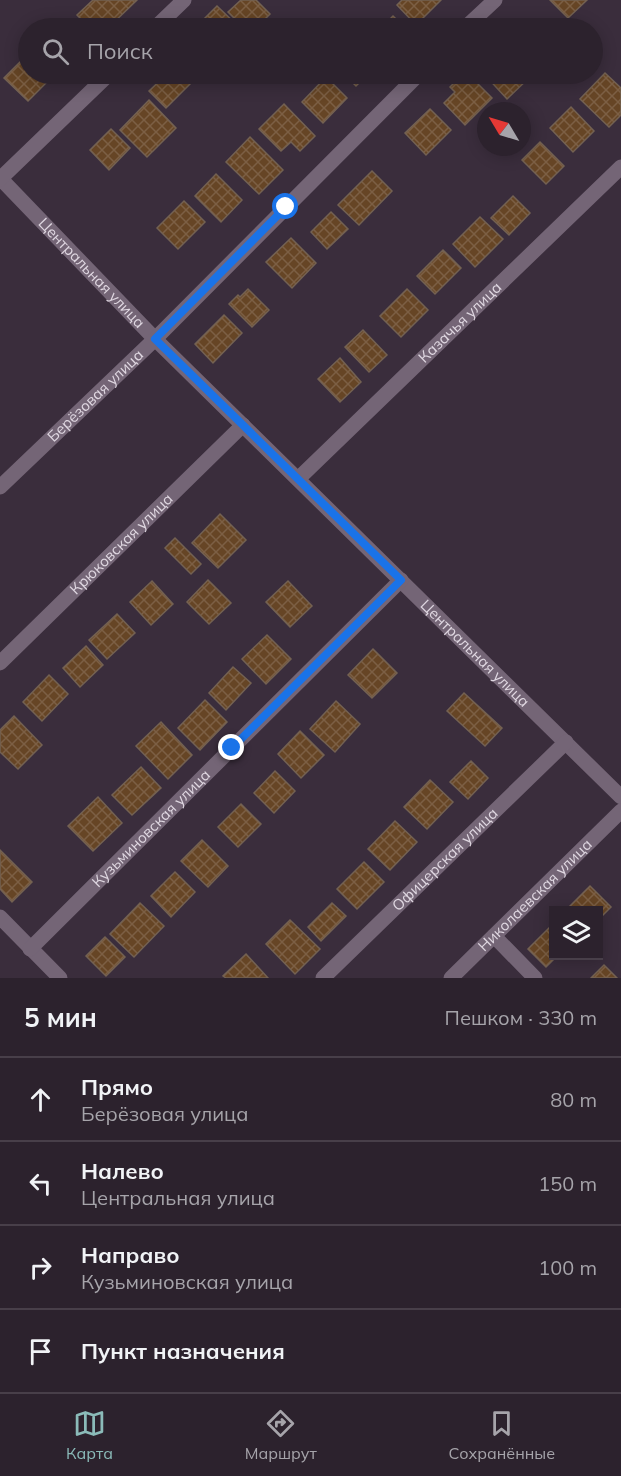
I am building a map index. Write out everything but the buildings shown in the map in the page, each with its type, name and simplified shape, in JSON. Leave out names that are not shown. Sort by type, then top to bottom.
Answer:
[{"type":"street","points":[[165,18],[184,0]]},
{"type":"street","points":[[476,18],[495,0]]},
{"type":"street","points":[[0,178],[99,84]]},
{"type":"street","name":"Берёзовая улица","points":[[0,487],[155,339],[409,84]]},
{"type":"street","name":"Казачья улица","points":[[298,478],[621,167]]},
{"type":"street","name":"Центральная улица","points":[[0,178],[155,339],[621,797]]},
{"type":"street","name":"Крюковская улица","points":[[0,663],[243,425]]},
{"type":"street","name":"Кузьминовская улица","points":[[30,949],[401,580]]},
{"type":"street","name":"Офицерская улица","points":[[323,978],[566,742]]},
{"type":"street","name":"Николаевская улица","points":[[451,978],[621,811]]},
{"type":"street","points":[[0,917],[60,978]]},
{"type":"street","points":[[494,936],[535,978]]},
{"type":"route","points":[[232,748],[401,580],[155,339],[286,207]]}]
